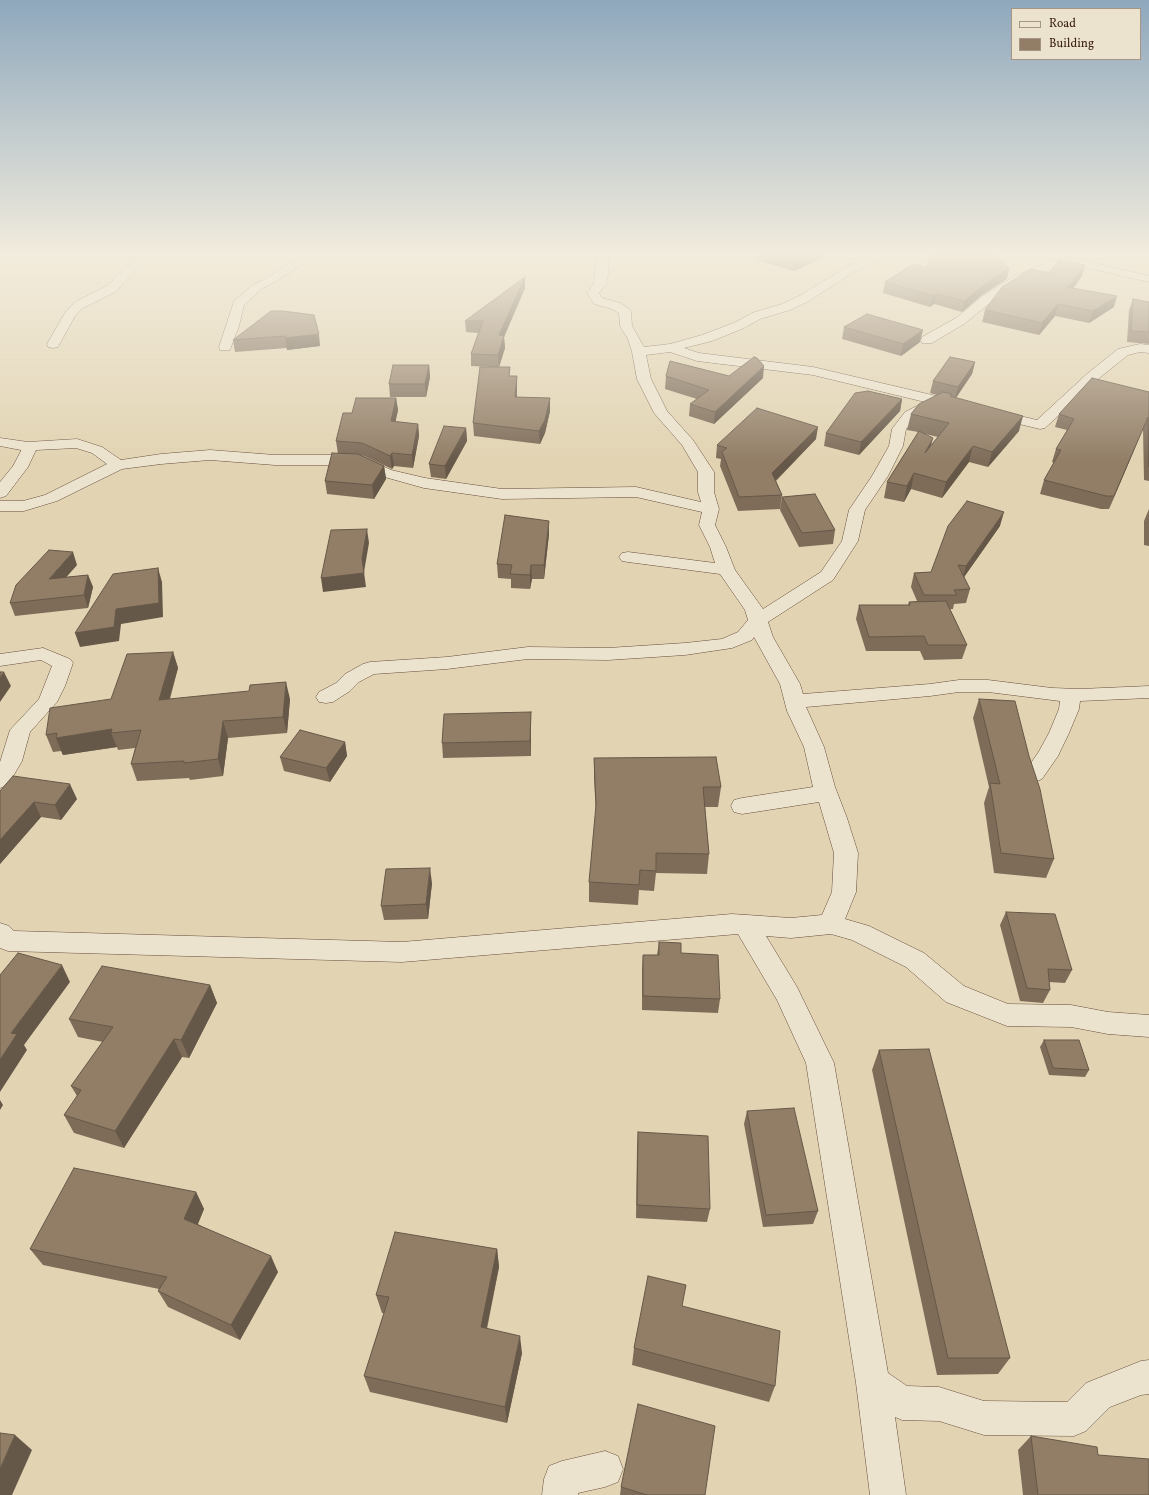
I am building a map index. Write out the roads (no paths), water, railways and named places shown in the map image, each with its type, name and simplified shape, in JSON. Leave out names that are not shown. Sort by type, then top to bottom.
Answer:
[{"type":"street","points":[[53,344],[65,323]]},
{"type":"street","points":[[226,347],[234,323]]},
{"type":"street","points":[[626,323],[639,352],[644,379],[661,413],[688,443],[706,472],[706,492],[711,509],[707,525],[718,547],[726,570],[754,610],[764,637],[790,684],[797,711],[814,747],[826,793],[836,818],[846,853],[844,892],[831,924]]},
{"type":"street","points":[[639,352],[671,348],[707,338],[744,323]]},
{"type":"street","points":[[928,340],[957,323]]},
{"type":"street","points":[[671,348],[697,357],[813,371],[960,406]]},
{"type":"street","points":[[982,411],[1040,425],[1093,376],[1123,352],[1140,348],[1149,349]]},
{"type":"street","points":[[326,697],[343,687],[352,678],[370,668],[446,663],[528,653],[608,654],[685,649],[725,644],[745,636],[758,620],[827,576],[850,541],[858,510],[880,476],[896,446],[899,429],[910,415],[938,400]]},
{"type":"street","points":[[0,442],[28,446],[78,443],[97,450],[118,465]]},
{"type":"street","points":[[0,493],[20,467],[29,451],[28,446]]},
{"type":"street","points":[[0,506],[24,506],[51,498],[118,465],[161,459],[210,455],[275,460],[331,460],[363,462],[386,472],[424,483],[502,494],[636,492],[711,509]]},
{"type":"street","points":[[628,557],[726,570]]},
{"type":"street","points":[[0,660],[44,654],[63,664],[47,702],[20,730],[11,761],[0,780]]},
{"type":"street","points":[[795,701],[930,690],[959,686],[988,686],[1071,695],[1149,692]]},
{"type":"street","points":[[1034,774],[1047,756],[1059,732],[1069,709],[1071,695]]},
{"type":"street","points":[[742,806],[826,793]]},
{"type":"street","points":[[3,938],[402,952],[732,924],[791,928],[831,924],[860,933],[915,960],[955,994],[1007,1015],[1071,1016],[1108,1023],[1149,1026]]},
{"type":"street","points":[[745,924],[764,953],[788,995],[820,1063],[873,1383],[888,1495]]},
{"type":"street","points":[[873,1383],[902,1403],[939,1404],[984,1418],[1074,1419],[1098,1395],[1141,1378],[1149,1377]]},
{"type":"street","points":[[560,1495],[562,1479],[605,1469]]}]
